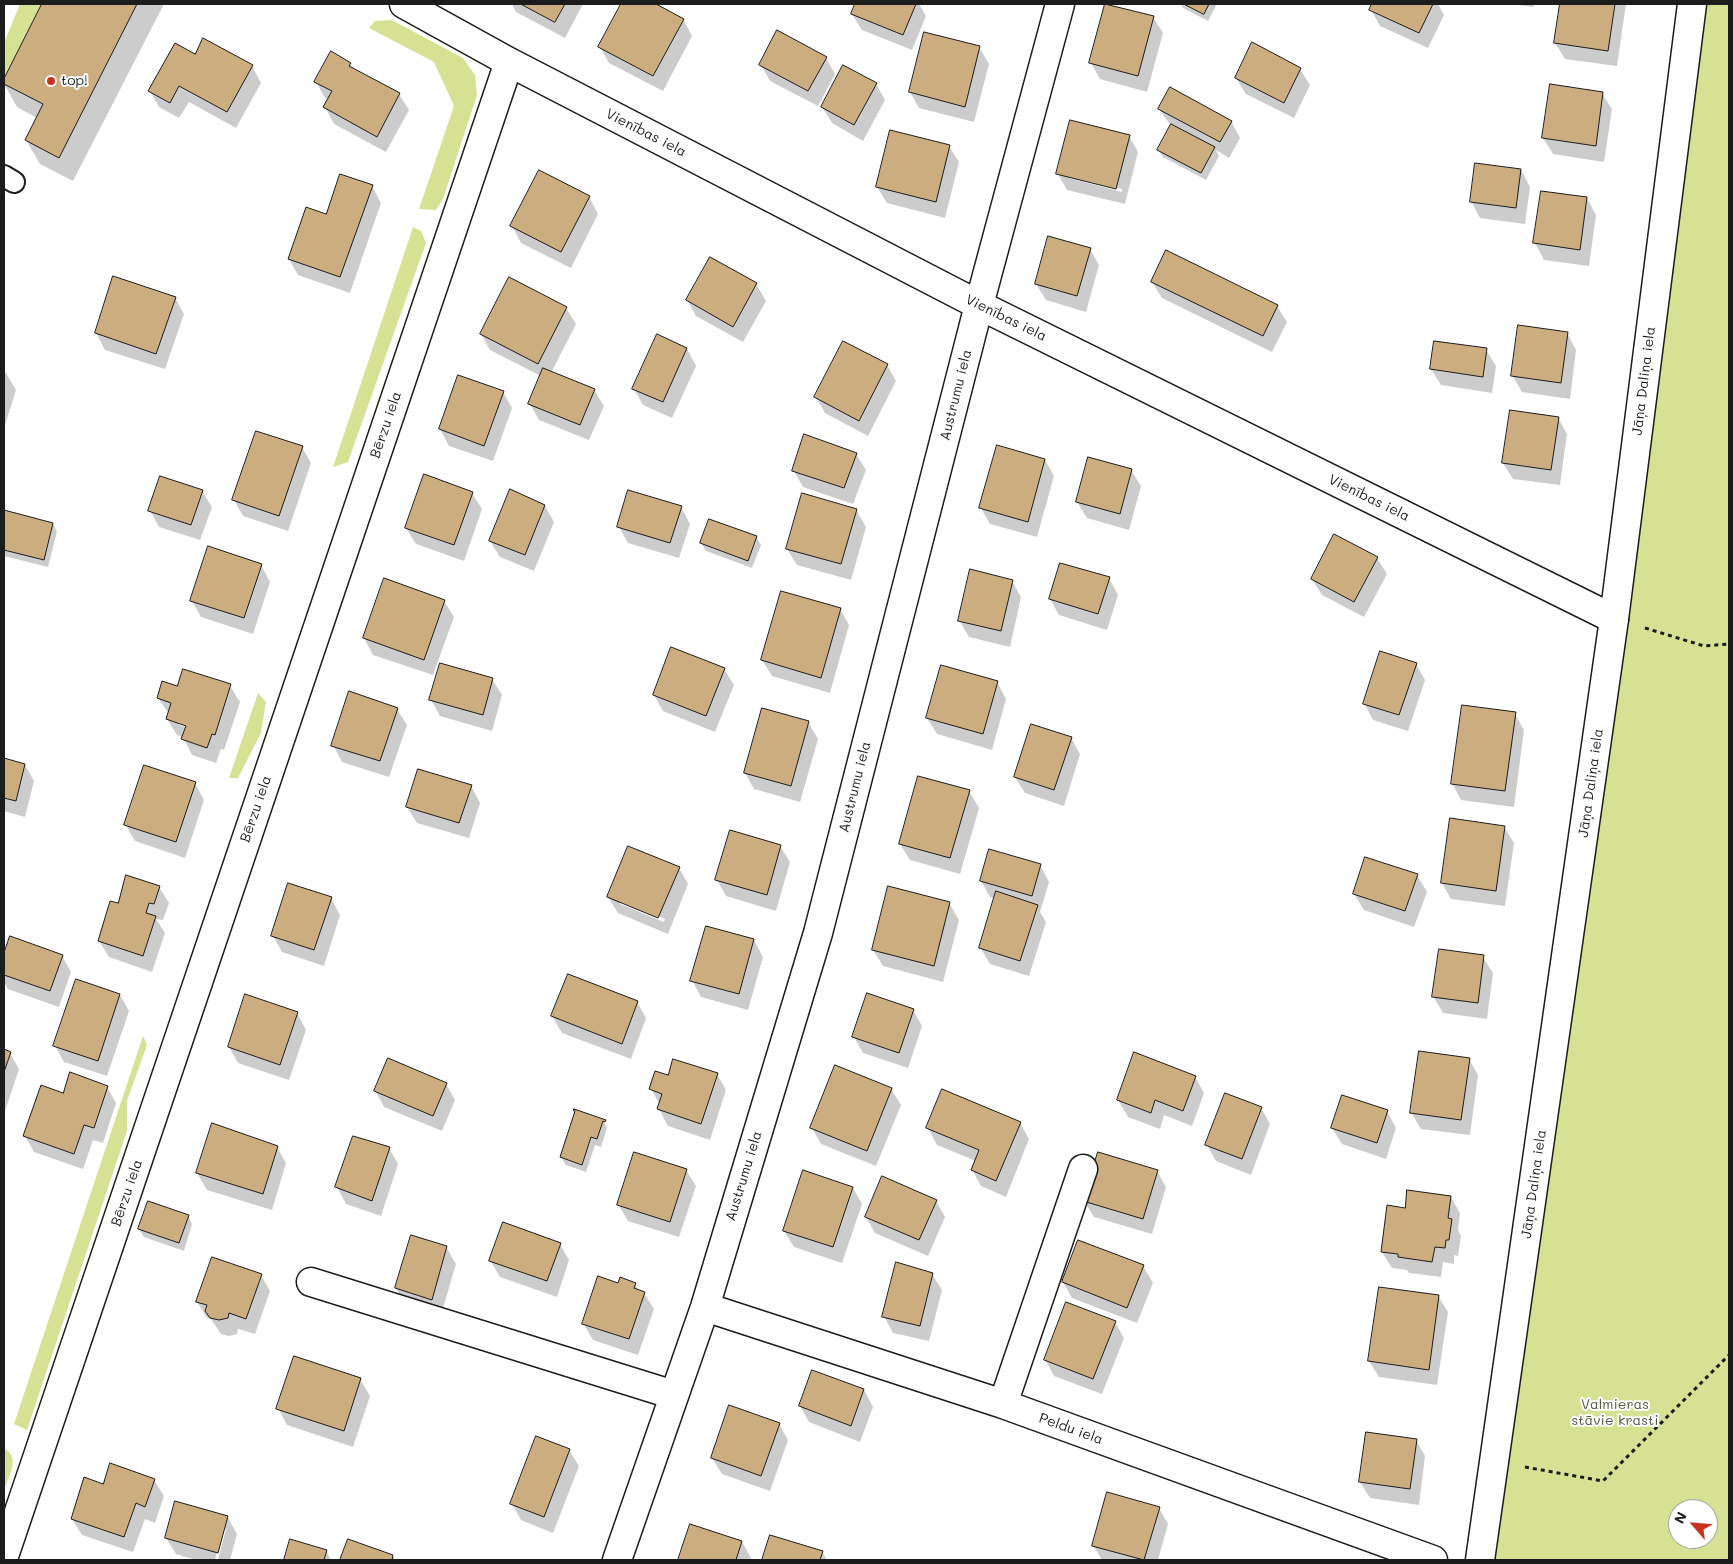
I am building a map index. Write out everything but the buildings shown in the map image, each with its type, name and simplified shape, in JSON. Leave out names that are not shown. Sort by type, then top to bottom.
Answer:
[{"type":"street","name":"Vienības iela","points":[[404,4],[509,62],[979,305],[1614,619]]},
{"type":"street","name":"Austrumu iela","points":[[617,1560],[705,1308],[818,933],[979,305],[1060,4]]},
{"type":"street","name":"Jāņa Daliņa iela","points":[[1480,1560],[1614,619],[1692,4]]},
{"type":"street","name":"Bērzu iela","points":[[4,1556],[509,62]]},
{"type":"street","points":[[1003,1404],[1083,1170]]},
{"type":"street","points":[[311,1282],[674,1395]]},
{"type":"street","name":"Peldu iela","points":[[705,1308],[1003,1404],[1434,1560]]},
{"type":"path","points":[[1614,619],[1704,646],[1729,644]]},
{"type":"path","points":[[1494,1461],[1603,1481],[1729,1355]]},
{"type":"green space","points":[[20,4],[42,4],[4,79],[4,43]]},
{"type":"green space","name":"Valmieras stāvie krasti","points":[[1692,4],[1729,4],[1729,1560],[1480,1560]]},
{"type":"green space","points":[[392,20],[463,58],[475,75],[477,95],[443,199],[436,210],[419,209],[454,106],[434,62],[369,28],[375,21]]},
{"type":"green space","points":[[413,227],[421,231],[426,243],[348,462],[333,467]]},
{"type":"green space","points":[[258,693],[266,702],[261,733],[238,778],[229,778]]},
{"type":"green space","points":[[143,1036],[147,1045],[127,1101],[127,1131],[27,1430],[14,1424]]},
{"type":"green space","points":[[5,1449],[10,1453],[13,1462],[4,1490],[4,1454]]},
{"type":"place","name":"top!","points":[[51,81]]}]
